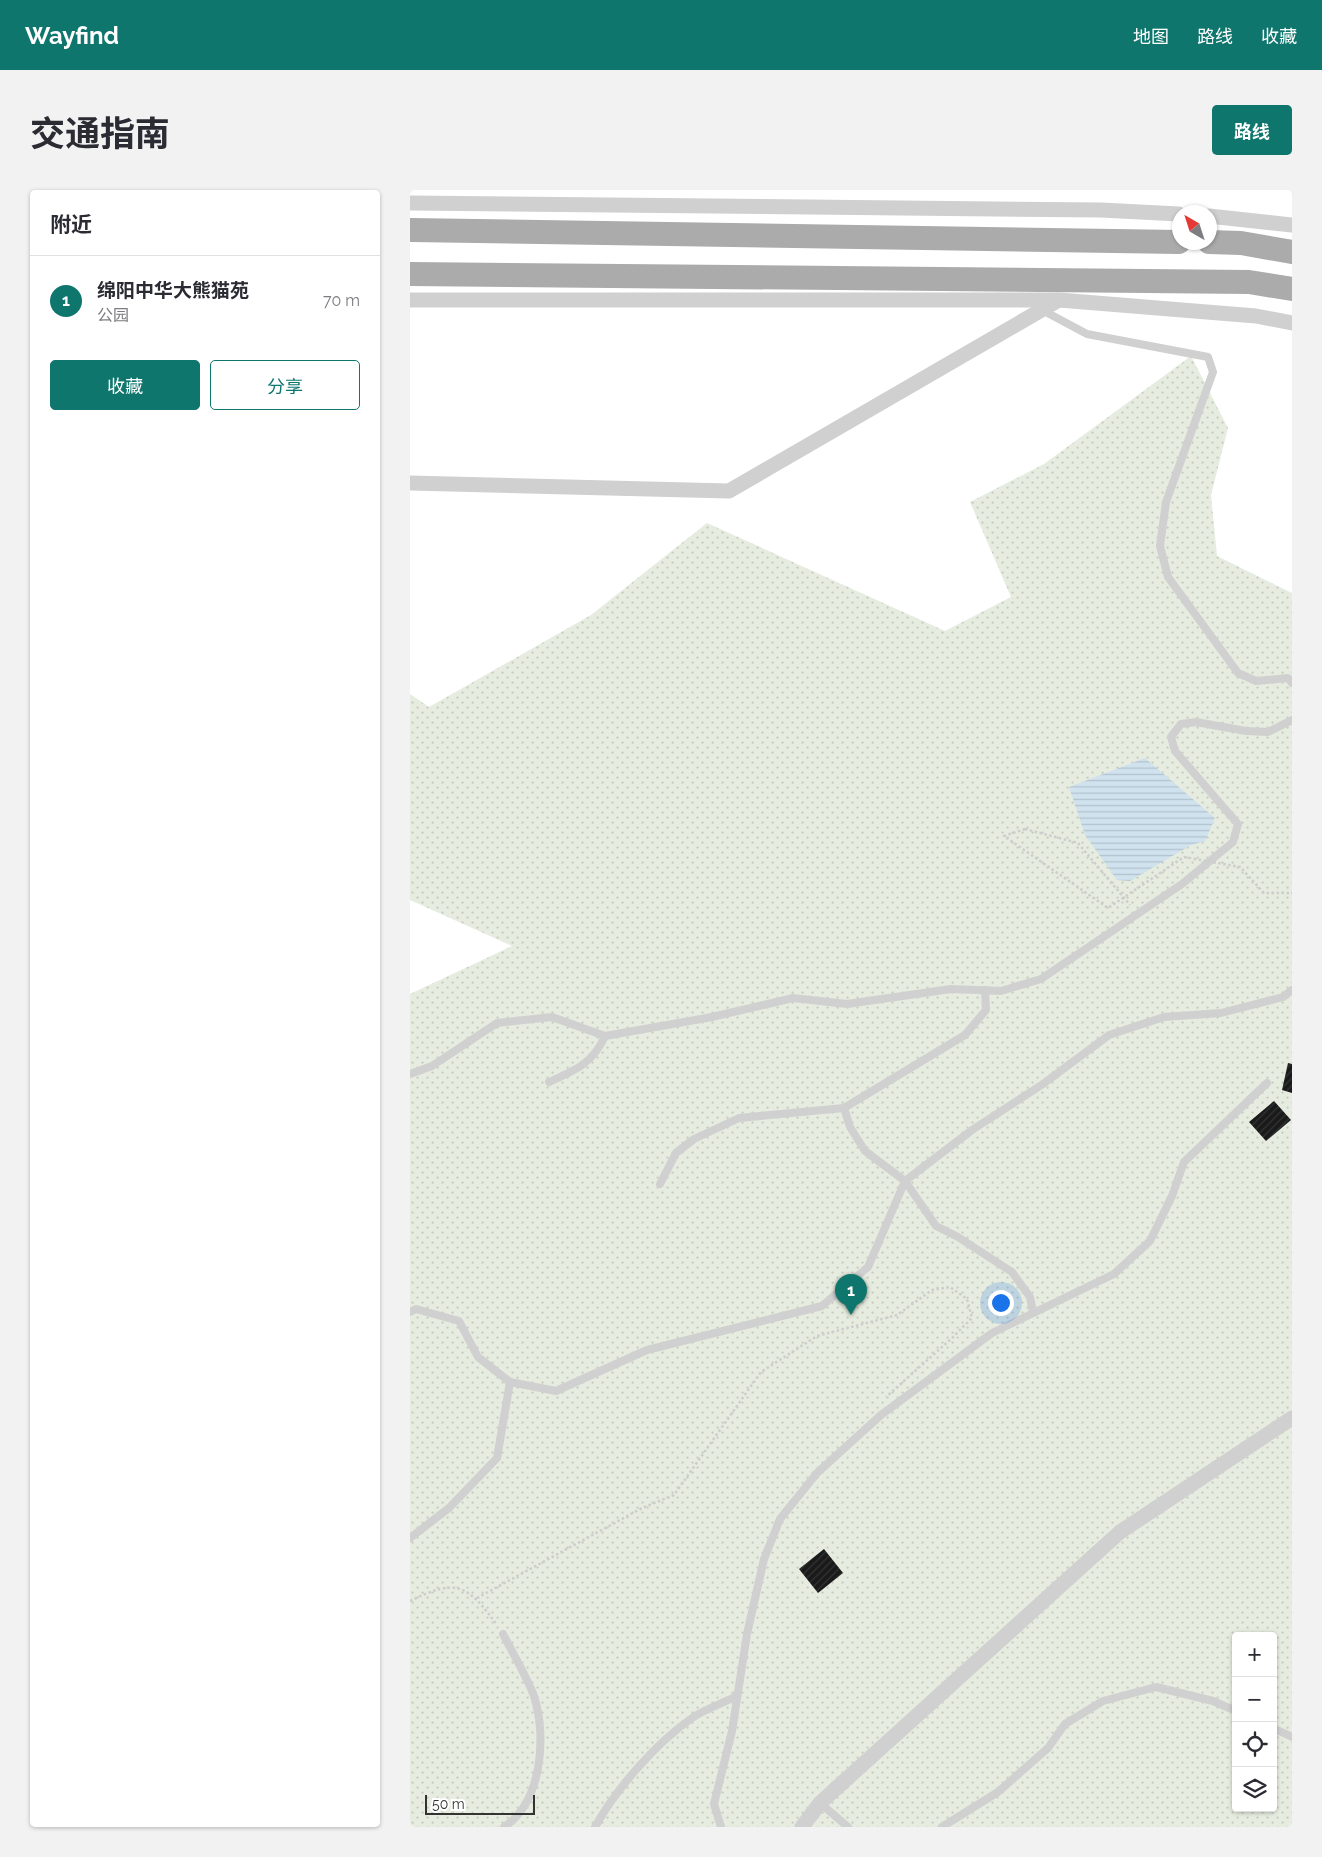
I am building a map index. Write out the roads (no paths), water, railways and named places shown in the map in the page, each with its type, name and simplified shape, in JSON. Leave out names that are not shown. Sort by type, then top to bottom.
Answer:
[{"type":"main road","points":[[410,230],[1172,242]]},
{"type":"main road","points":[[1217,242],[1241,243],[1292,252]]},
{"type":"main road","points":[[410,274],[1249,282],[1292,289]]},
{"type":"street","points":[[410,203],[1101,210],[1172,214]]},
{"type":"street","points":[[1217,217],[1292,225]]},
{"type":"street","points":[[410,300],[1059,300],[1256,316],[1292,322]]},
{"type":"street","points":[[410,484],[729,491],[1059,300]]},
{"type":"street","points":[[802,1827],[820,1803],[1120,1532],[1292,1418]]},
{"type":"lane","points":[[1042,310],[1087,334],[1208,357],[1213,372],[1166,502],[1160,546],[1168,577],[1238,673],[1256,681],[1288,678],[1292,683]]},
{"type":"lane","points":[[410,1074],[432,1066],[497,1023],[552,1017],[606,1036],[712,1018],[793,998],[847,1004],[950,989],[1001,991],[1041,979],[1182,884],[1233,842],[1238,824],[1175,751],[1171,737],[1181,724],[1196,722],[1246,731],[1268,732],[1292,720]]},
{"type":"lane","points":[[660,1184],[676,1153],[694,1139],[739,1118],[844,1108],[965,1035],[986,1010],[985,990]]},
{"type":"lane","points":[[410,1312],[416,1309],[460,1320],[478,1357],[510,1382],[556,1391],[647,1350],[822,1306],[868,1267],[905,1181],[972,1130],[1043,1084],[1109,1035],[1164,1017],[1221,1013],[1283,997],[1292,990]]},
{"type":"lane","points":[[550,1082],[581,1067],[599,1050],[606,1036]]},
{"type":"lane","points":[[721,1827],[714,1804],[732,1731],[748,1634],[764,1559],[780,1520],[817,1473],[881,1416],[992,1333],[1114,1274],[1150,1241],[1172,1196],[1184,1162],[1267,1083]]},
{"type":"lane","points":[[844,1108],[850,1127],[865,1151],[905,1181],[936,1226],[958,1237],[1012,1272],[1030,1297],[1033,1312]]},
{"type":"lane","points":[[410,1538],[449,1508],[497,1458],[510,1382]]},
{"type":"lane","points":[[503,1634],[534,1697],[542,1751],[530,1796],[516,1819],[504,1827]]},
{"type":"lane","points":[[942,1827],[998,1792],[1048,1748],[1065,1724],[1103,1701],[1156,1687],[1213,1701],[1232,1709]]},
{"type":"lane","points":[[595,1827],[605,1809],[657,1747],[693,1717],[738,1696]]},
{"type":"lane","points":[[1277,1730],[1292,1736]]},
{"type":"lane","points":[[820,1803],[848,1827]]},
{"type":"water","points":[[1145,758],[1215,818],[1205,841],[1191,845],[1130,881],[1117,880],[1085,835],[1069,787]]},
{"type":"place","name":"绵阳中华大熊猫苑","points":[[851,1315]]}]
